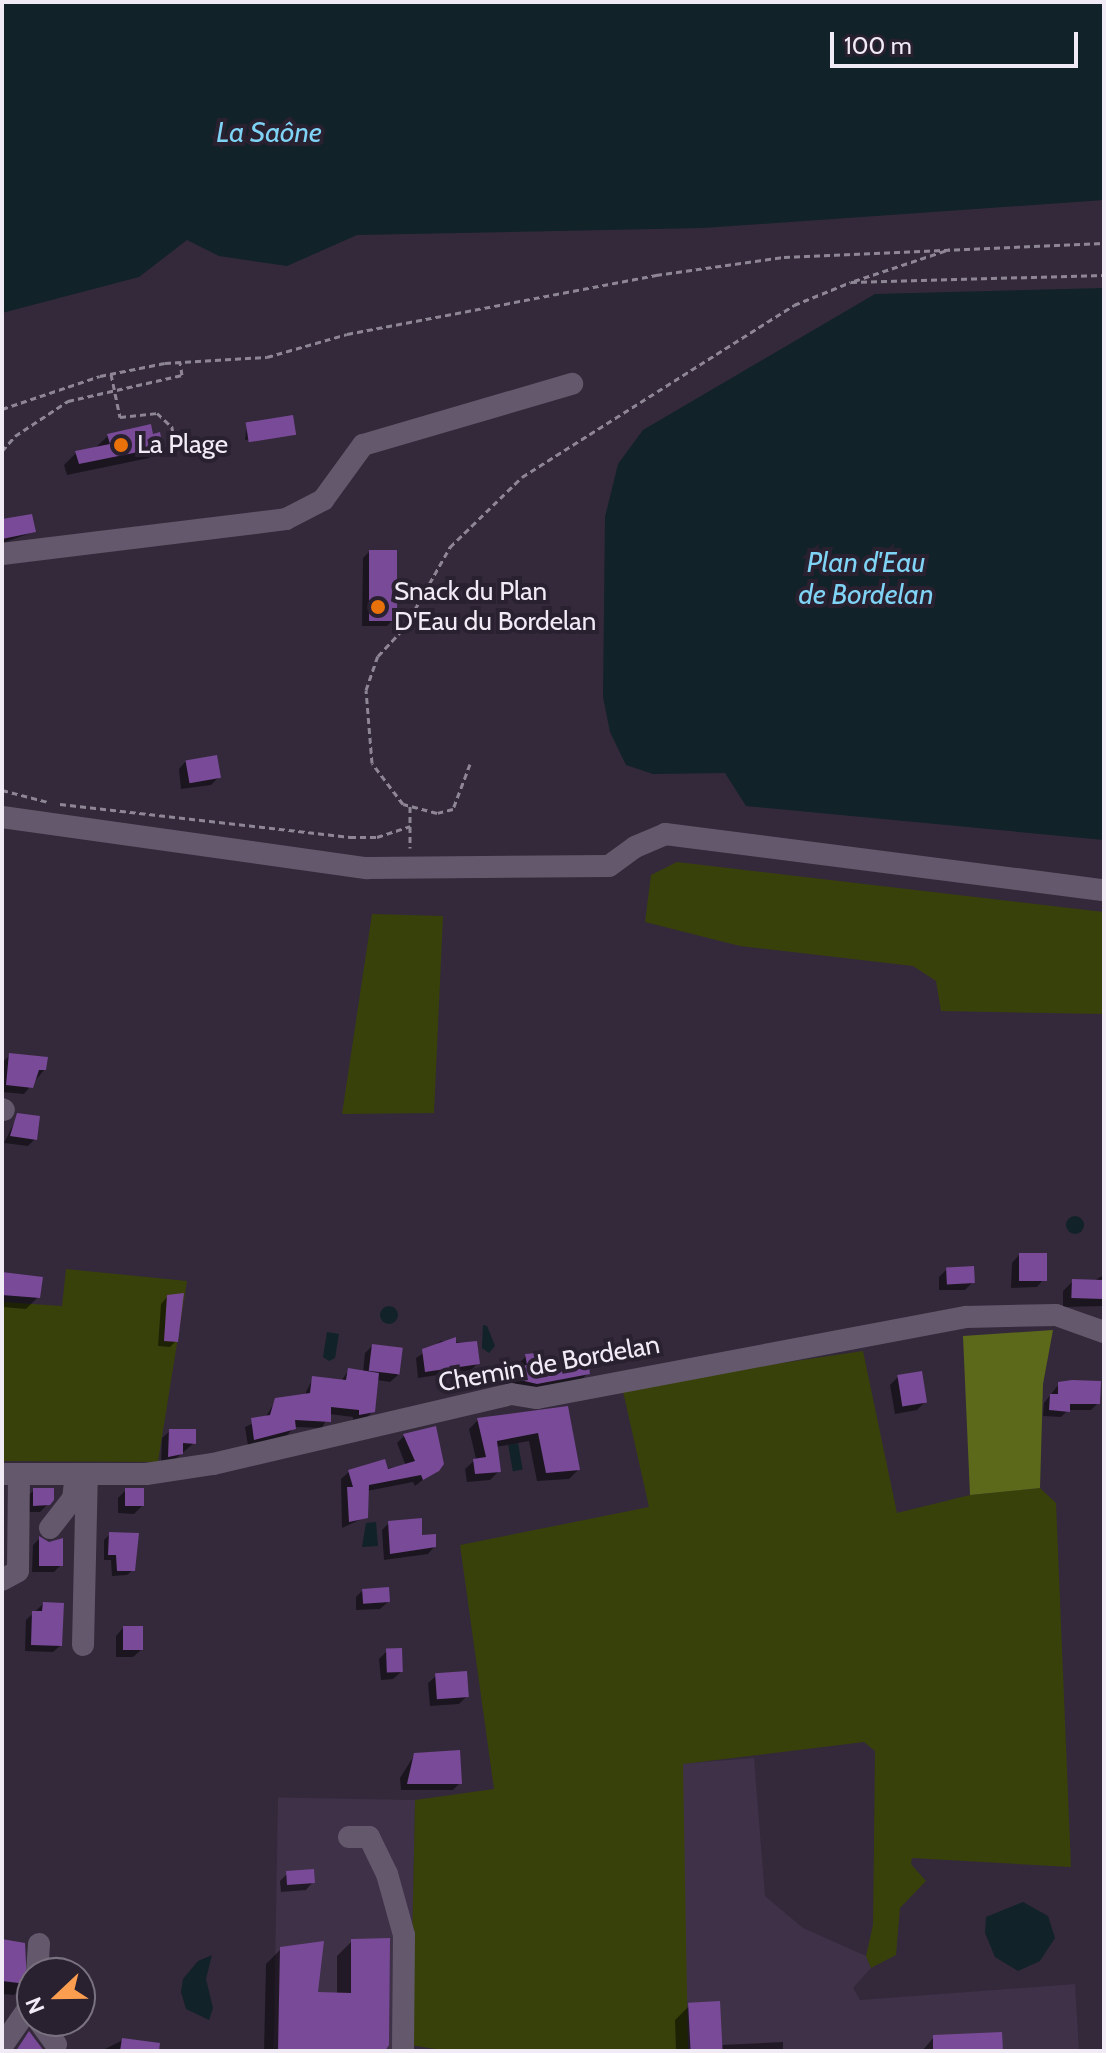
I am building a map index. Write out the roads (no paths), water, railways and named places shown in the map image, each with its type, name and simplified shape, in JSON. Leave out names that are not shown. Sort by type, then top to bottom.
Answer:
[{"type":"street","points":[[2,554],[286,519],[323,500],[363,445],[572,384]]},
{"type":"street","points":[[2,817],[367,868],[609,866],[635,847],[665,834],[1104,890]]},
{"type":"street","name":"Chemin de Bordelan","points":[[10,1474],[146,1474],[213,1464],[511,1394],[537,1398],[939,1321],[1056,1315],[1104,1332]]},
{"type":"street","points":[[2,1580],[18,1571],[10,1474]]},
{"type":"street","points":[[50,1528],[73,1499],[82,1474]]},
{"type":"street","points":[[82,1474],[83,1645]]},
{"type":"street","points":[[349,1837],[369,1837],[387,1874],[404,1935],[403,2051]]},
{"type":"street","points":[[38,1957],[39,1944]]},
{"type":"street","points":[[2,2046],[16,2031]]},
{"type":"street","points":[[50,2037],[56,2044]]},
{"type":"water","name":"La Saône","points":[[2,2],[1104,2],[1104,200],[703,228],[357,235],[287,266],[219,256],[187,240],[139,277],[2,313]]},
{"type":"water","name":"Plan d'Eau de Bordelan","points":[[1104,288],[1104,840],[746,806],[725,773],[653,774],[626,765],[610,732],[603,697],[605,517],[618,464],[643,430],[875,294]]},
{"type":"water","points":[[1075,1216],[1084,1225],[1075,1234],[1066,1225]]},
{"type":"water","points":[[389,1306],[398,1315],[389,1324],[380,1315]]},
{"type":"water","points":[[483,1325],[487,1326],[495,1346],[489,1353],[482,1348]]},
{"type":"water","points":[[327,1332],[339,1334],[335,1358],[329,1361],[323,1357]]},
{"type":"water","points":[[518,1443],[523,1470],[513,1471],[508,1445]]},
{"type":"water","points":[[376,1522],[378,1546],[362,1547],[366,1523]]},
{"type":"water","points":[[1023,1902],[1048,1916],[1055,1938],[1040,1961],[1018,1971],[995,1957],[985,1933],[986,1917]]},
{"type":"water","points":[[212,1955],[206,1979],[213,2008],[209,2020],[186,2009],[181,1992],[183,1979],[198,1961]]},
{"type":"place","name":"La Plage","points":[[121,445]]},
{"type":"place","name":"Snack du Plan D'Eau du Bordelan","points":[[378,607]]}]
